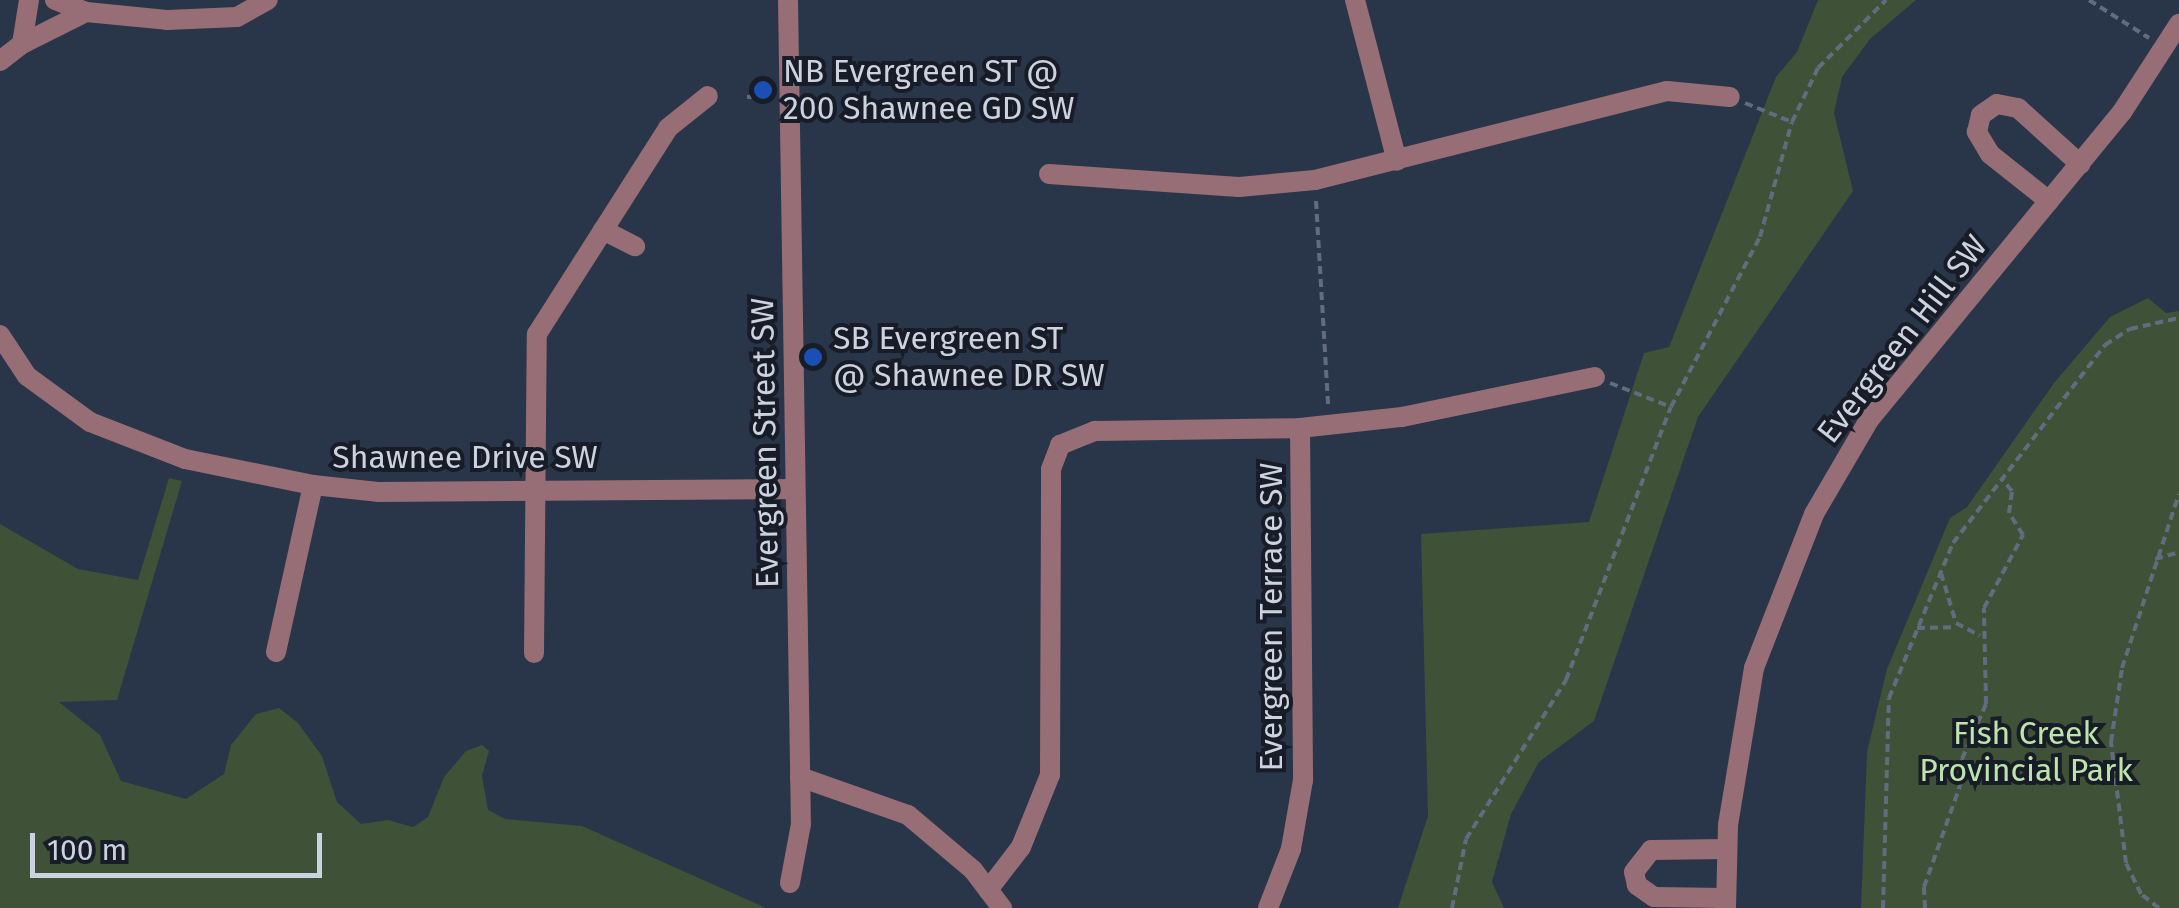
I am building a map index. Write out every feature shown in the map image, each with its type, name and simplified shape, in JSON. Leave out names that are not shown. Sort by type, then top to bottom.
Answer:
[{"type":"street","points":[[22,44],[29,0]]},
{"type":"street","points":[[55,0],[86,12],[167,20],[237,17],[268,0]]},
{"type":"street","name":"Evergreen Street SW","points":[[788,0],[800,777],[800,845],[790,883]]},
{"type":"street","points":[[1355,0],[1396,161]]},
{"type":"street","points":[[0,61],[22,44],[86,12]]},
{"type":"street","name":"Evergreen Hill SW","points":[[1726,903],[1727,849],[1754,668],[1814,514],[1869,420],[2080,164],[2179,24]]},
{"type":"street","points":[[1049,174],[1239,188],[1315,180],[1666,91],[1730,97]]},
{"type":"street","points":[[534,653],[536,334],[668,128],[708,96]]},
{"type":"street","points":[[2050,201],[1990,154],[1976,132],[1981,115],[1997,104],[2018,108],[2080,164]]},
{"type":"street","points":[[603,230],[635,246]]},
{"type":"street","name":"Shawnee Drive SW","points":[[0,335],[27,376],[90,422],[185,459],[313,486],[378,492],[536,488],[796,490]]},
{"type":"street","points":[[1300,428],[1402,418],[1595,377]]},
{"type":"street","name":"Evergreen Terrace SW","points":[[988,890],[1036,818],[1052,762],[1050,470],[1060,445],[1095,430],[1300,428],[1303,780],[1291,850],[1268,908]]},
{"type":"street","points":[[276,652],[313,486]]},
{"type":"street","points":[[800,777],[908,815],[1002,908]]},
{"type":"street","points":[[1726,903],[1654,897],[1637,885],[1634,872],[1651,850],[1727,849]]},
{"type":"path","points":[[1452,908],[1466,839],[1566,680],[1670,407],[1760,237],[1792,122],[1818,68],[1886,0]]},
{"type":"path","points":[[2088,0],[2165,47]]},
{"type":"path","points":[[747,96],[766,96]]},
{"type":"path","points":[[1730,97],[1792,122]]},
{"type":"path","points":[[1315,180],[1329,426]]},
{"type":"path","points":[[1883,908],[1887,713],[1941,570],[1964,527],[2105,345],[2130,329],[2179,318]]},
{"type":"path","points":[[1595,377],[1670,407]]},
{"type":"path","points":[[1925,908],[1924,888],[1960,786],[1962,760],[1986,704],[1980,636],[1987,599],[2024,534],[2009,513],[2012,491],[2002,479]]},
{"type":"path","points":[[2159,908],[2140,894],[2126,863],[2111,742],[2122,668],[2179,494]]},
{"type":"path","points":[[2155,559],[2179,552]]},
{"type":"path","points":[[1941,570],[1960,628]]},
{"type":"path","points":[[1918,628],[1960,628],[1980,636]]},
{"type":"green space","points":[[1818,0],[1916,0],[1870,39],[1842,77],[1834,113],[1853,191],[1698,417],[1594,721],[1539,762],[1511,814],[1492,882],[1504,908],[1398,908],[1428,816],[1421,534],[1589,522],[1644,353],[1669,347],[1776,77],[1797,52]]},
{"type":"green space","name":"Fish Creek Provincial Park","points":[[2148,298],[2166,313],[2179,311],[2179,908],[1861,908],[1867,752],[1887,669],[1950,518],[1967,507],[2054,383],[2110,317]]},
{"type":"green space","points":[[169,478],[182,481],[117,700],[59,702],[100,735],[121,781],[186,799],[224,774],[231,745],[256,714],[279,708],[298,723],[322,756],[337,802],[361,824],[388,820],[413,827],[428,817],[444,777],[466,751],[482,745],[489,751],[482,776],[488,810],[505,819],[582,826],[766,908],[0,908],[0,524],[78,569],[138,580]]},
{"type":"place","name":"NB Evergreen ST @ 200 Shawnee GD SW","points":[[763,90]]},
{"type":"place","name":"SB Evergreen ST @ Shawnee DR SW","points":[[813,357]]}]
